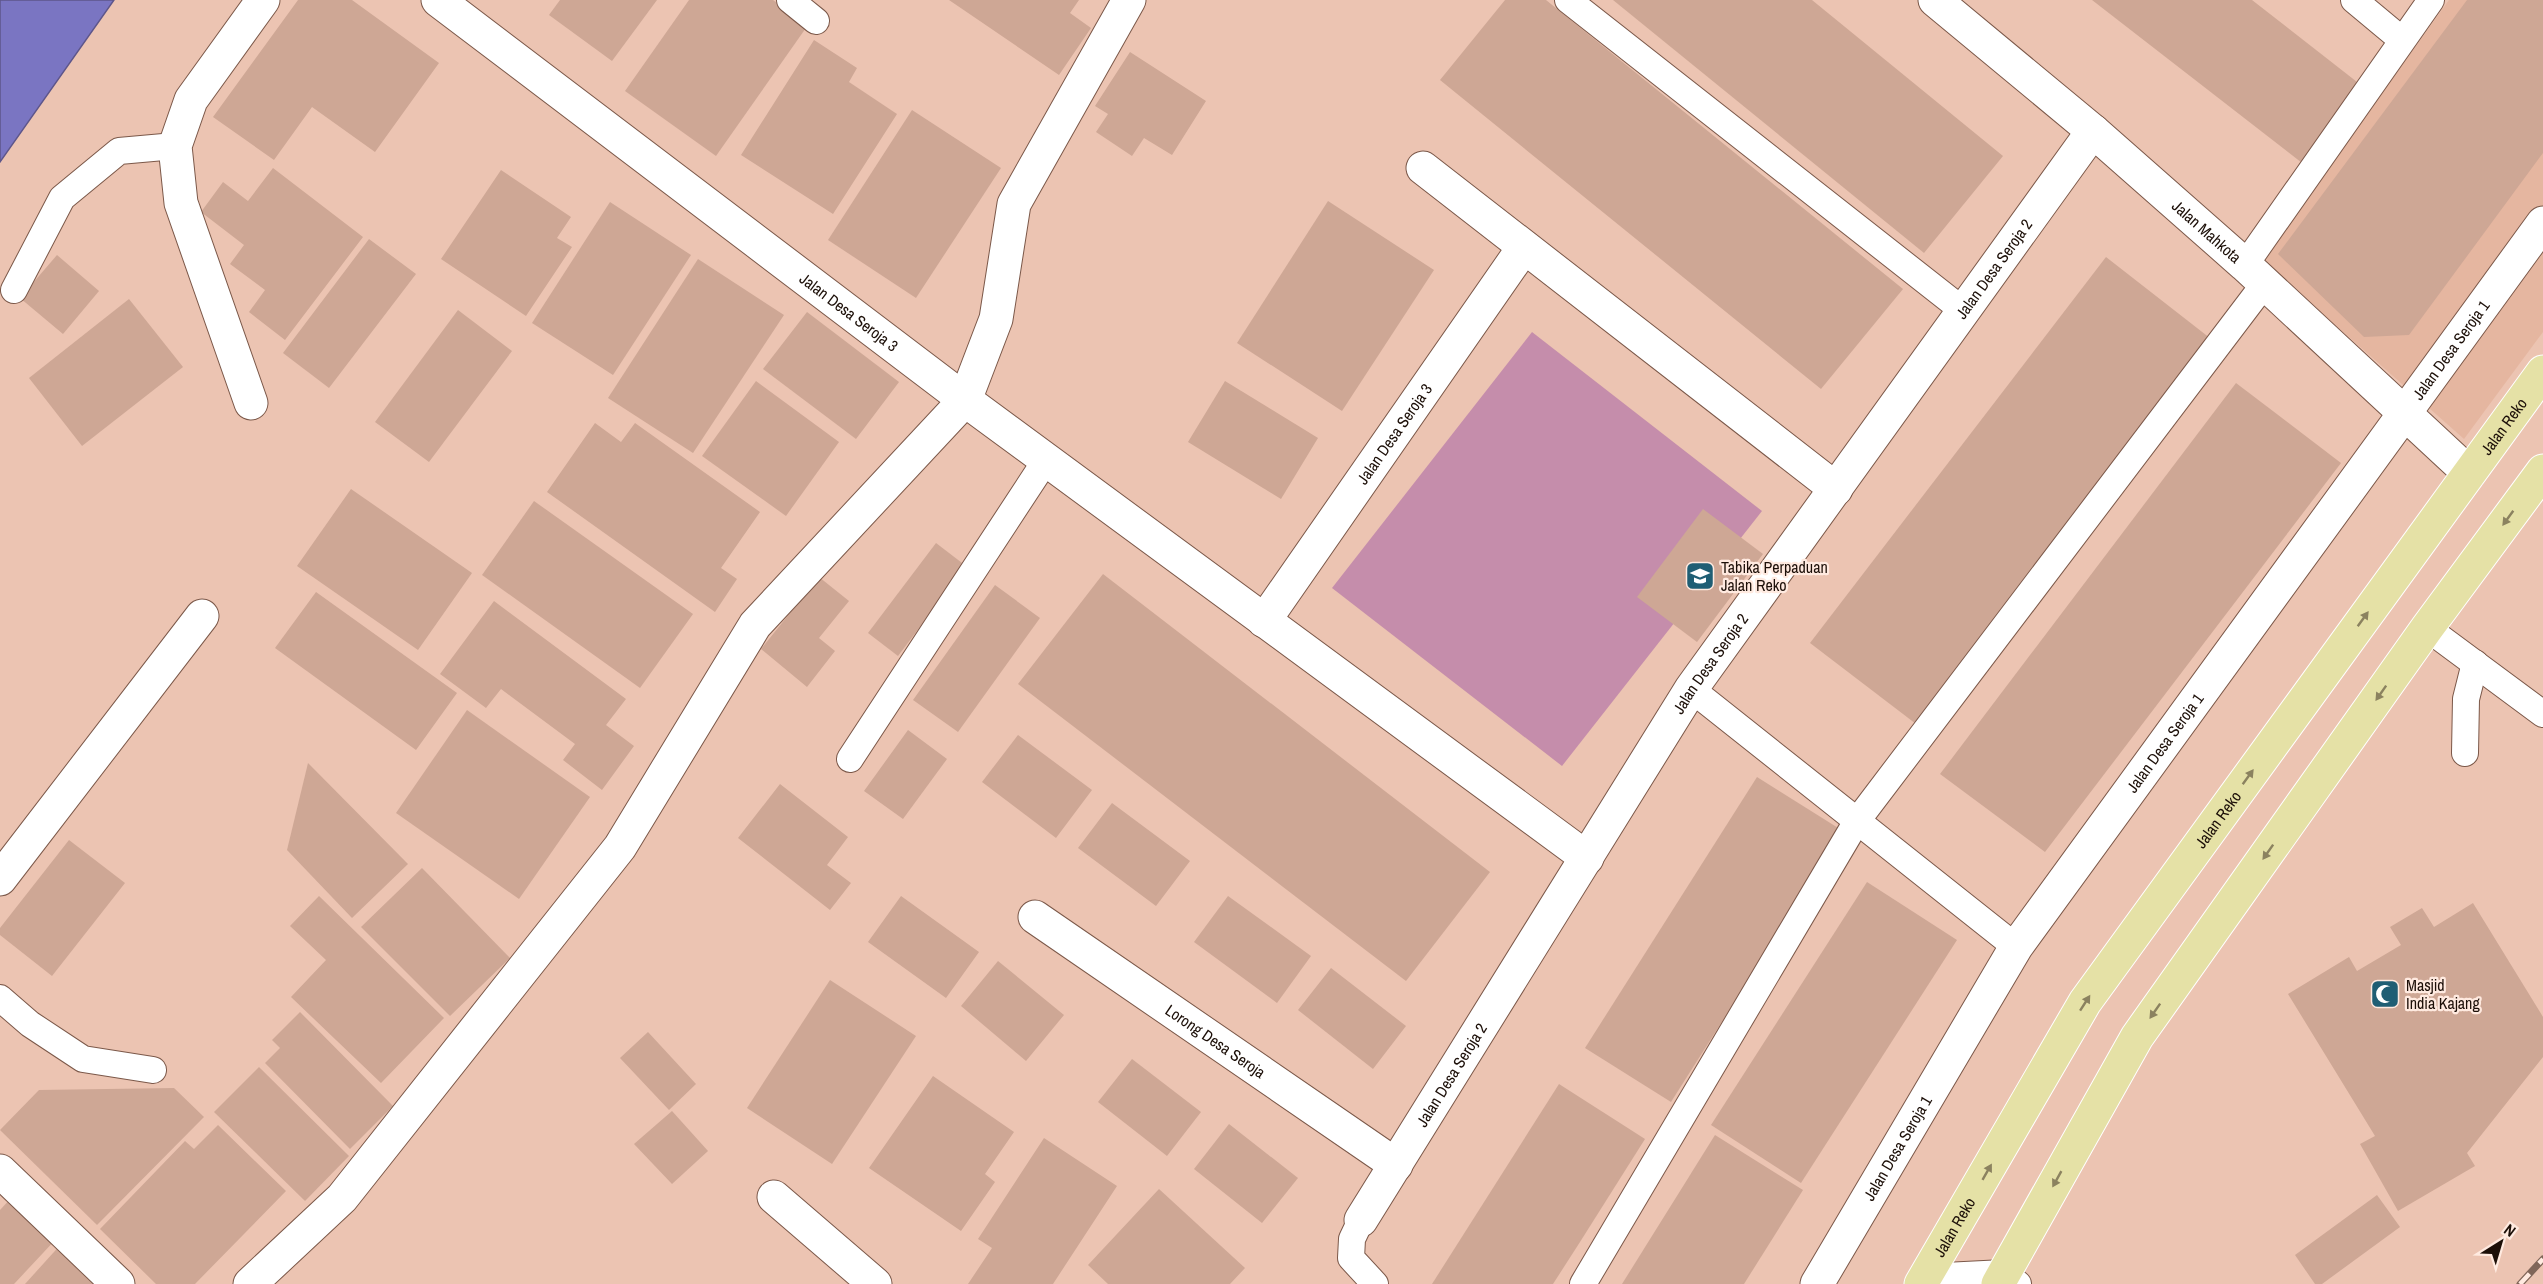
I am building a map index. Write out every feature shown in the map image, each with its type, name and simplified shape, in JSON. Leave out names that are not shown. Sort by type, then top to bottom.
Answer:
[{"type":"main road","name":"Jalan Reko","points":[[1926,1282],[2085,1002],[2543,372]]},
{"type":"main road","points":[[2007,1280],[2137,1037],[2427,628],[2543,471]]},
{"type":"street","points":[[251,403],[181,203],[175,146],[191,100],[263,0]]},
{"type":"street","name":"Jalan Desa Seroja 3","points":[[438,0],[965,400],[1587,858]]},
{"type":"street","points":[[250,1284],[342,1198],[620,847],[755,625],[965,400],[996,320],[1014,204],[1129,0]]},
{"type":"street","name":"Jalan Mahkota","points":[[1935,0],[2093,131],[2255,274],[2405,416],[2469,473]]},
{"type":"street","name":"Jalan Desa Seroja 2","points":[[1361,1220],[1691,689],[1965,312],[2093,131]]},
{"type":"street","points":[[1423,168],[1836,489]]},
{"type":"street","name":"Jalan Desa Seroja 1","points":[[1817,1284],[2016,947],[2405,416],[2543,223]]},
{"type":"street","name":"Jalan Desa Seroja 3","points":[[1264,621],[1524,247]]},
{"type":"street","points":[[0,879],[201,616]]},
{"type":"street","name":"Lorong Desa Seroja","points":[[1035,917],[1396,1165]]},
{"type":"street","points":[[0,1171],[118,1284]]},
{"type":"street","points":[[774,1197],[876,1284]]},
{"type":"lane","points":[[790,0],[816,21]]},
{"type":"lane","points":[[1568,0],[1965,312]]},
{"type":"lane","points":[[2354,0],[2402,40]]},
{"type":"lane","points":[[1583,1284],[1857,821],[2255,274],[2402,40],[2431,0]]},
{"type":"lane","points":[[14,290],[62,198],[119,151],[175,146]]},
{"type":"lane","points":[[850,759],[1046,460]]},
{"type":"lane","points":[[2427,628],[2543,714]]},
{"type":"lane","points":[[2465,753],[2466,699],[2475,663]]},
{"type":"lane","points":[[1691,689],[2016,947]]},
{"type":"lane","points":[[0,998],[30,1024],[83,1059],[153,1070]]},
{"type":"lane","points":[[1361,1220],[1352,1239],[1351,1258],[1375,1284]]},
{"type":"lane","points":[[1926,1282],[2007,1280]]},
{"type":"shaded area","points":[[0,0],[114,0],[0,162]]},
{"type":"shaded area","points":[[2449,0],[2543,0],[2543,332],[2464,439],[2262,260]]},
{"type":"shaded area","points":[[1532,332],[1762,511],[1562,766],[1332,588]]},
{"type":"building","points":[[298,0],[352,0],[439,63],[375,152],[312,107],[274,160],[213,117]]},
{"type":"building","points":[[560,0],[657,0],[612,61],[549,15]]},
{"type":"building","points":[[689,0],[773,0],[808,25],[716,156],[625,91]]},
{"type":"building","points":[[949,0],[1079,0],[1070,13],[1091,28],[1059,75]]},
{"type":"building","points":[[1505,0],[1546,0],[1903,289],[1821,389],[1440,80]]},
{"type":"building","points":[[1613,0],[1812,0],[2003,156],[1924,253]]},
{"type":"building","points":[[2092,0],[2252,0],[2366,89],[2306,166]]},
{"type":"building","points":[[2467,0],[2543,0],[2543,153],[2409,335],[2364,337],[2278,254]]},
{"type":"building","points":[[814,40],[857,68],[849,82],[897,114],[833,214],[741,155]]},
{"type":"building","points":[[1130,52],[1206,101],[1172,155],[1144,138],[1132,156],[1096,132],[1108,114],[1095,106]]},
{"type":"building","points":[[912,110],[1001,168],[916,298],[828,240]]},
{"type":"building","points":[[273,168],[363,237],[285,340],[249,312],[265,290],[230,264],[244,245],[201,212],[223,182],[248,201]]},
{"type":"building","points":[[501,170],[571,217],[557,238],[572,247],[526,316],[441,259]]},
{"type":"building","points":[[1328,201],[1434,270],[1342,411],[1237,343]]},
{"type":"building","points":[[610,202],[691,255],[613,375],[532,323]]},
{"type":"building","points":[[369,239],[416,274],[329,388],[283,353]]},
{"type":"building","points":[[57,255],[99,291],[63,334],[20,298]]},
{"type":"building","points":[[2106,257],[2215,342],[1920,727],[1810,643]]},
{"type":"building","points":[[698,259],[784,315],[693,453],[608,398]]},
{"type":"building","points":[[129,299],[183,367],[82,446],[29,378]]},
{"type":"building","points":[[458,310],[512,351],[429,462],[375,422]]},
{"type":"building","points":[[807,312],[899,382],[856,439],[763,369]]},
{"type":"building","points":[[756,381],[839,442],[786,516],[702,456]]},
{"type":"building","points":[[1225,381],[1318,438],[1281,499],[1188,442]]},
{"type":"building","points":[[2236,383],[2341,463],[2045,852],[1940,774]]},
{"type":"building","points":[[595,423],[621,442],[635,423],[760,512],[721,568],[737,579],[715,612],[547,492]]},
{"type":"building","points":[[351,489],[472,573],[418,650],[297,566]]},
{"type":"building","points":[[534,501],[693,614],[640,688],[482,575]]},
{"type":"building","name":"Tabika Perpaduan Jalan Reko","points":[[1703,509],[1763,554],[1697,642],[1637,597]]},
{"type":"building","points":[[936,543],[966,566],[898,656],[868,633]]},
{"type":"building","points":[[1103,574],[1490,872],[1406,981],[1018,684]]},
{"type":"building","points":[[819,577],[849,601],[819,638],[835,651],[807,687],[761,649]]},
{"type":"building","points":[[995,585],[1040,618],[958,732],[913,700]]},
{"type":"building","points":[[316,592],[457,693],[416,750],[275,648]]},
{"type":"building","points":[[494,601],[626,699],[606,725],[634,746],[602,790],[563,760],[575,744],[501,689],[486,708],[440,674]]},
{"type":"building","points":[[467,710],[590,797],[519,899],[396,813]]},
{"type":"building","points":[[908,730],[947,759],[903,819],[864,791]]},
{"type":"building","points":[[1018,735],[1092,790],[1056,838],[982,782]]},
{"type":"building","points":[[308,763],[408,864],[352,918],[287,850]]},
{"type":"building","points":[[1757,777],[1843,831],[1671,1102],[1585,1048]]},
{"type":"building","points":[[780,784],[848,837],[827,865],[851,883],[830,910],[738,838]]},
{"type":"building","points":[[1112,803],[1190,861],[1156,906],[1078,848]]},
{"type":"building","points":[[69,840],[125,883],[52,976],[0,935],[0,928]]},
{"type":"building","points":[[422,868],[510,958],[450,1016],[361,927]]},
{"type":"building","points":[[1867,882],[1957,940],[1801,1183],[1711,1125]]},
{"type":"building","points":[[319,896],[444,1018],[381,1083],[291,997],[326,960],[290,926]]},
{"type":"building","points":[[901,896],[979,952],[946,998],[868,942]]},
{"type":"building","points":[[1228,896],[1311,956],[1277,1003],[1194,942]]},
{"type":"building","points":[[2473,903],[2543,1017],[2543,1057],[2467,1153],[2475,1166],[2398,1211],[2360,1144],[2375,1136],[2288,994],[2349,957],[2357,971],[2401,945],[2390,927],[2422,908],[2434,927]]},
{"type":"building","points":[[998,961],[1064,1015],[1026,1061],[961,1006]]},
{"type":"building","points":[[1331,968],[1406,1026],[1373,1069],[1298,1010]]},
{"type":"building","points":[[830,980],[916,1036],[832,1164],[747,1108]]},
{"type":"building","points":[[300,1012],[393,1106],[350,1149],[265,1063],[280,1048],[272,1040]]},
{"type":"building","points":[[648,1032],[696,1084],[669,1110],[620,1058]]},
{"type":"building","points":[[1132,1059],[1201,1112],[1167,1156],[1098,1102]]},
{"type":"building","points":[[259,1067],[349,1156],[305,1201],[214,1112]]},
{"type":"building","points":[[933,1076],[1014,1132],[985,1174],[995,1182],[961,1231],[869,1168]]},
{"type":"building","points":[[1559,1084],[1645,1139],[1580,1242],[1553,1284],[1432,1284]]},
{"type":"building","points":[[174,1088],[204,1117],[97,1225],[0,1130],[39,1090]]},
{"type":"building","points":[[672,1111],[708,1151],[672,1184],[634,1144]]},
{"type":"building","points":[[1229,1124],[1298,1178],[1262,1223],[1194,1169]]},
{"type":"building","points":[[218,1125],[286,1191],[195,1284],[156,1284],[100,1229],[185,1141],[194,1149]]},
{"type":"building","points":[[1715,1135],[1803,1190],[1744,1284],[1622,1284]]},
{"type":"building","points":[[1044,1138],[1117,1186],[1053,1284],[968,1284],[992,1248],[978,1239]]},
{"type":"building","points":[[1159,1189],[1245,1268],[1230,1284],[1108,1284],[1088,1265]]},
{"type":"building","points":[[2377,1195],[2400,1227],[2322,1284],[2315,1284],[2295,1255]]},
{"type":"building","points":[[13,1196],[57,1238],[14,1284],[0,1284],[0,1210]]},
{"type":"building","points":[[63,1242],[108,1284],[25,1284]]},
{"type":"railway","points":[[2520,1284],[2543,1259]]},
{"type":"place","name":"Tabika Perpaduan Jalan Reko","points":[[1700,576]]},
{"type":"place","name":"Masjid India Kajang","points":[[2385,994]]}]
